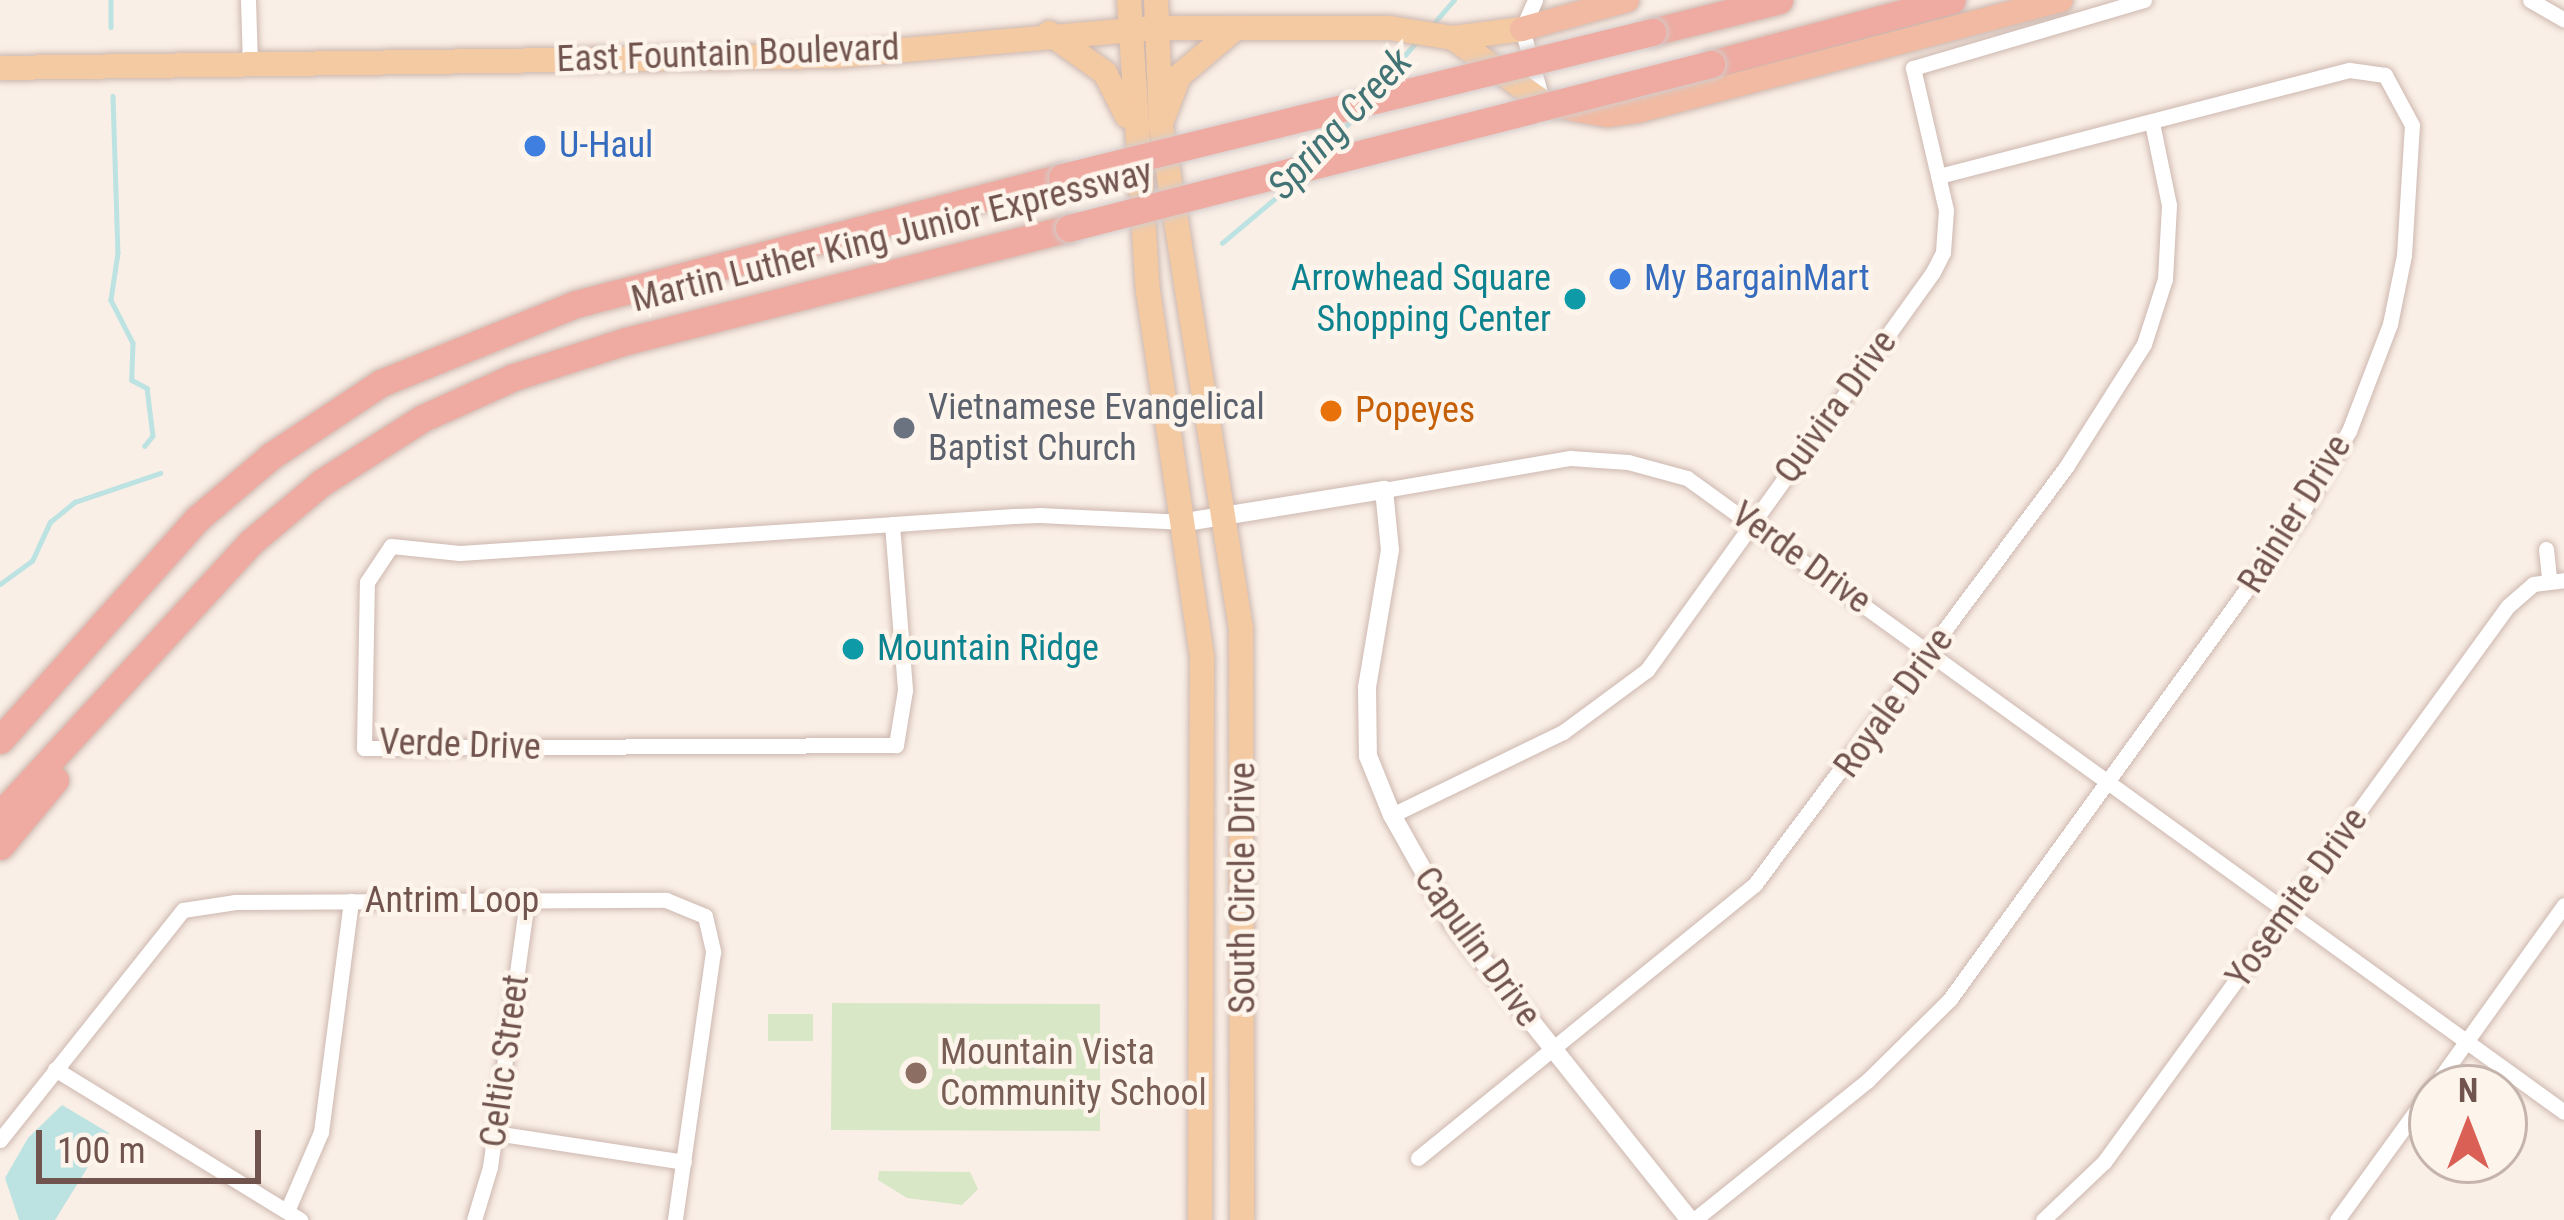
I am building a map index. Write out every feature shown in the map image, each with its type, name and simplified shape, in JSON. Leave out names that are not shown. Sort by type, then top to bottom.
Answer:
[{"type":"highway","points":[[1522,29],[1586,4],[1627,0]]},
{"type":"highway","name":"Martin Luther King Junior Expressway","points":[[0,740],[198,518],[287,444],[381,383],[576,304],[1062,177],[1779,0]]},
{"type":"highway","name":"Martin Luther King Junior Expressway","points":[[0,815],[189,604],[352,461],[514,377],[1952,0]]},
{"type":"highway","points":[[1544,103],[1606,115],[1641,110],[2061,0]]},
{"type":"highway","points":[[0,846],[189,604]]},
{"type":"highway","points":[[0,729],[26,710]]},
{"type":"main road","points":[[1129,0],[1129,29]]},
{"type":"main road","points":[[1156,0],[1156,28]]},
{"type":"main road","name":"South Circle Drive","points":[[1156,28],[1161,126],[1232,556],[1244,692],[1242,1220]]},
{"type":"main road","points":[[1161,126],[1179,76],[1236,28]]},
{"type":"main road","name":"East Fountain Boulevard","points":[[0,68],[836,56],[1049,33],[1390,28],[1461,44],[1544,103]]},
{"type":"main road","name":"South Circle Drive","points":[[1129,29],[1148,291],[1186,522],[1204,700],[1200,1220]]},
{"type":"main road","name":"East Fountain Boulevard","points":[[1461,44],[1522,29]]},
{"type":"main road","points":[[1049,33],[1105,74],[1133,129]]},
{"type":"main road","points":[[1461,44],[1529,55]]},
{"type":"street","points":[[248,0],[250,64]]},
{"type":"street","points":[[1535,0],[1522,29],[1544,103]]},
{"type":"street","name":"Quivira Drive","points":[[1392,815],[1563,732],[1621,695],[1753,522],[1943,253],[1938,176],[1913,68],[2144,0]]},
{"type":"street","points":[[2530,0],[2564,20]]},
{"type":"street","name":"Rainier Drive","points":[[1692,1220],[1915,1038],[2265,569],[2349,430],[2399,291],[2410,200],[2407,104],[2398,87],[2369,70],[1938,176]]},
{"type":"street","name":"Royale Drive","points":[[1418,1158],[1755,884],[1931,652],[2144,344],[2169,236],[2152,123]]},
{"type":"street","name":"Verde Drive","points":[[892,524],[905,690],[896,745],[364,748],[367,582],[391,546],[460,553],[892,524],[1039,515],[1186,522],[1570,458],[1628,462],[1688,478],[1753,522],[2564,1112]]},
{"type":"street","name":"Capulin Drive","points":[[1384,490],[1390,550],[1367,688],[1368,756],[1392,815],[1452,922],[1692,1220]]},
{"type":"street","points":[[2546,549],[2557,580]]},
{"type":"street","name":"Yosemite Drive","points":[[2043,1220],[2104,1162],[2508,606],[2521,590],[2557,580]]},
{"type":"street","name":"Celtic Street","points":[[474,1220],[496,1133],[527,900]]},
{"type":"street","name":"Antrim Loop","points":[[0,1140],[183,910],[351,901],[666,900],[705,916],[713,952],[676,1220]]},
{"type":"street","points":[[55,1070],[294,1216],[321,1132],[351,901]]},
{"type":"street","points":[[2450,1064],[2564,905]]},
{"type":"street","points":[[2337,1220],[2408,1122]]},
{"type":"street","points":[[496,1133],[684,1162]]},
{"type":"green space","points":[[832,1003],[1100,1004],[1100,1131],[831,1130]]},
{"type":"green space","points":[[768,1014],[813,1014],[813,1041],[768,1041]]},
{"type":"green space","points":[[879,1171],[970,1172],[978,1189],[962,1205],[907,1198],[878,1180]]},
{"type":"water","points":[[62,1105],[109,1133],[55,1220],[19,1220],[5,1178],[28,1138]]},
{"type":"waterway","points":[[111,0],[111,27]]},
{"type":"waterway","name":"Spring Creek","points":[[1434,23],[1454,0]]},
{"type":"waterway","name":"Spring Creek","points":[[1378,86],[1418,40]]},
{"type":"waterway","points":[[113,96],[118,253],[111,300],[133,343],[132,380],[147,388],[153,436],[145,446]]},
{"type":"waterway","name":"Spring Creek","points":[[1325,151],[1353,118]]},
{"type":"waterway","name":"Spring Creek","points":[[1222,243],[1296,181]]},
{"type":"waterway","name":"Spring Creek","points":[[0,584],[32,561],[50,522],[75,502],[160,473]]},
{"type":"place","name":"U-Haul","points":[[535,146]]},
{"type":"place","name":"My BargainMart","points":[[1620,279]]},
{"type":"place","name":"Arrowhead Square Shopping Center","points":[[1575,299]]},
{"type":"place","name":"Popeyes","points":[[1331,411]]},
{"type":"place","name":"Vietnamese Evangelical Baptist Church","points":[[904,428]]},
{"type":"place","name":"Mountain Ridge","points":[[853,649]]},
{"type":"place","name":"Mountain Vista Community School","points":[[916,1073]]}]
